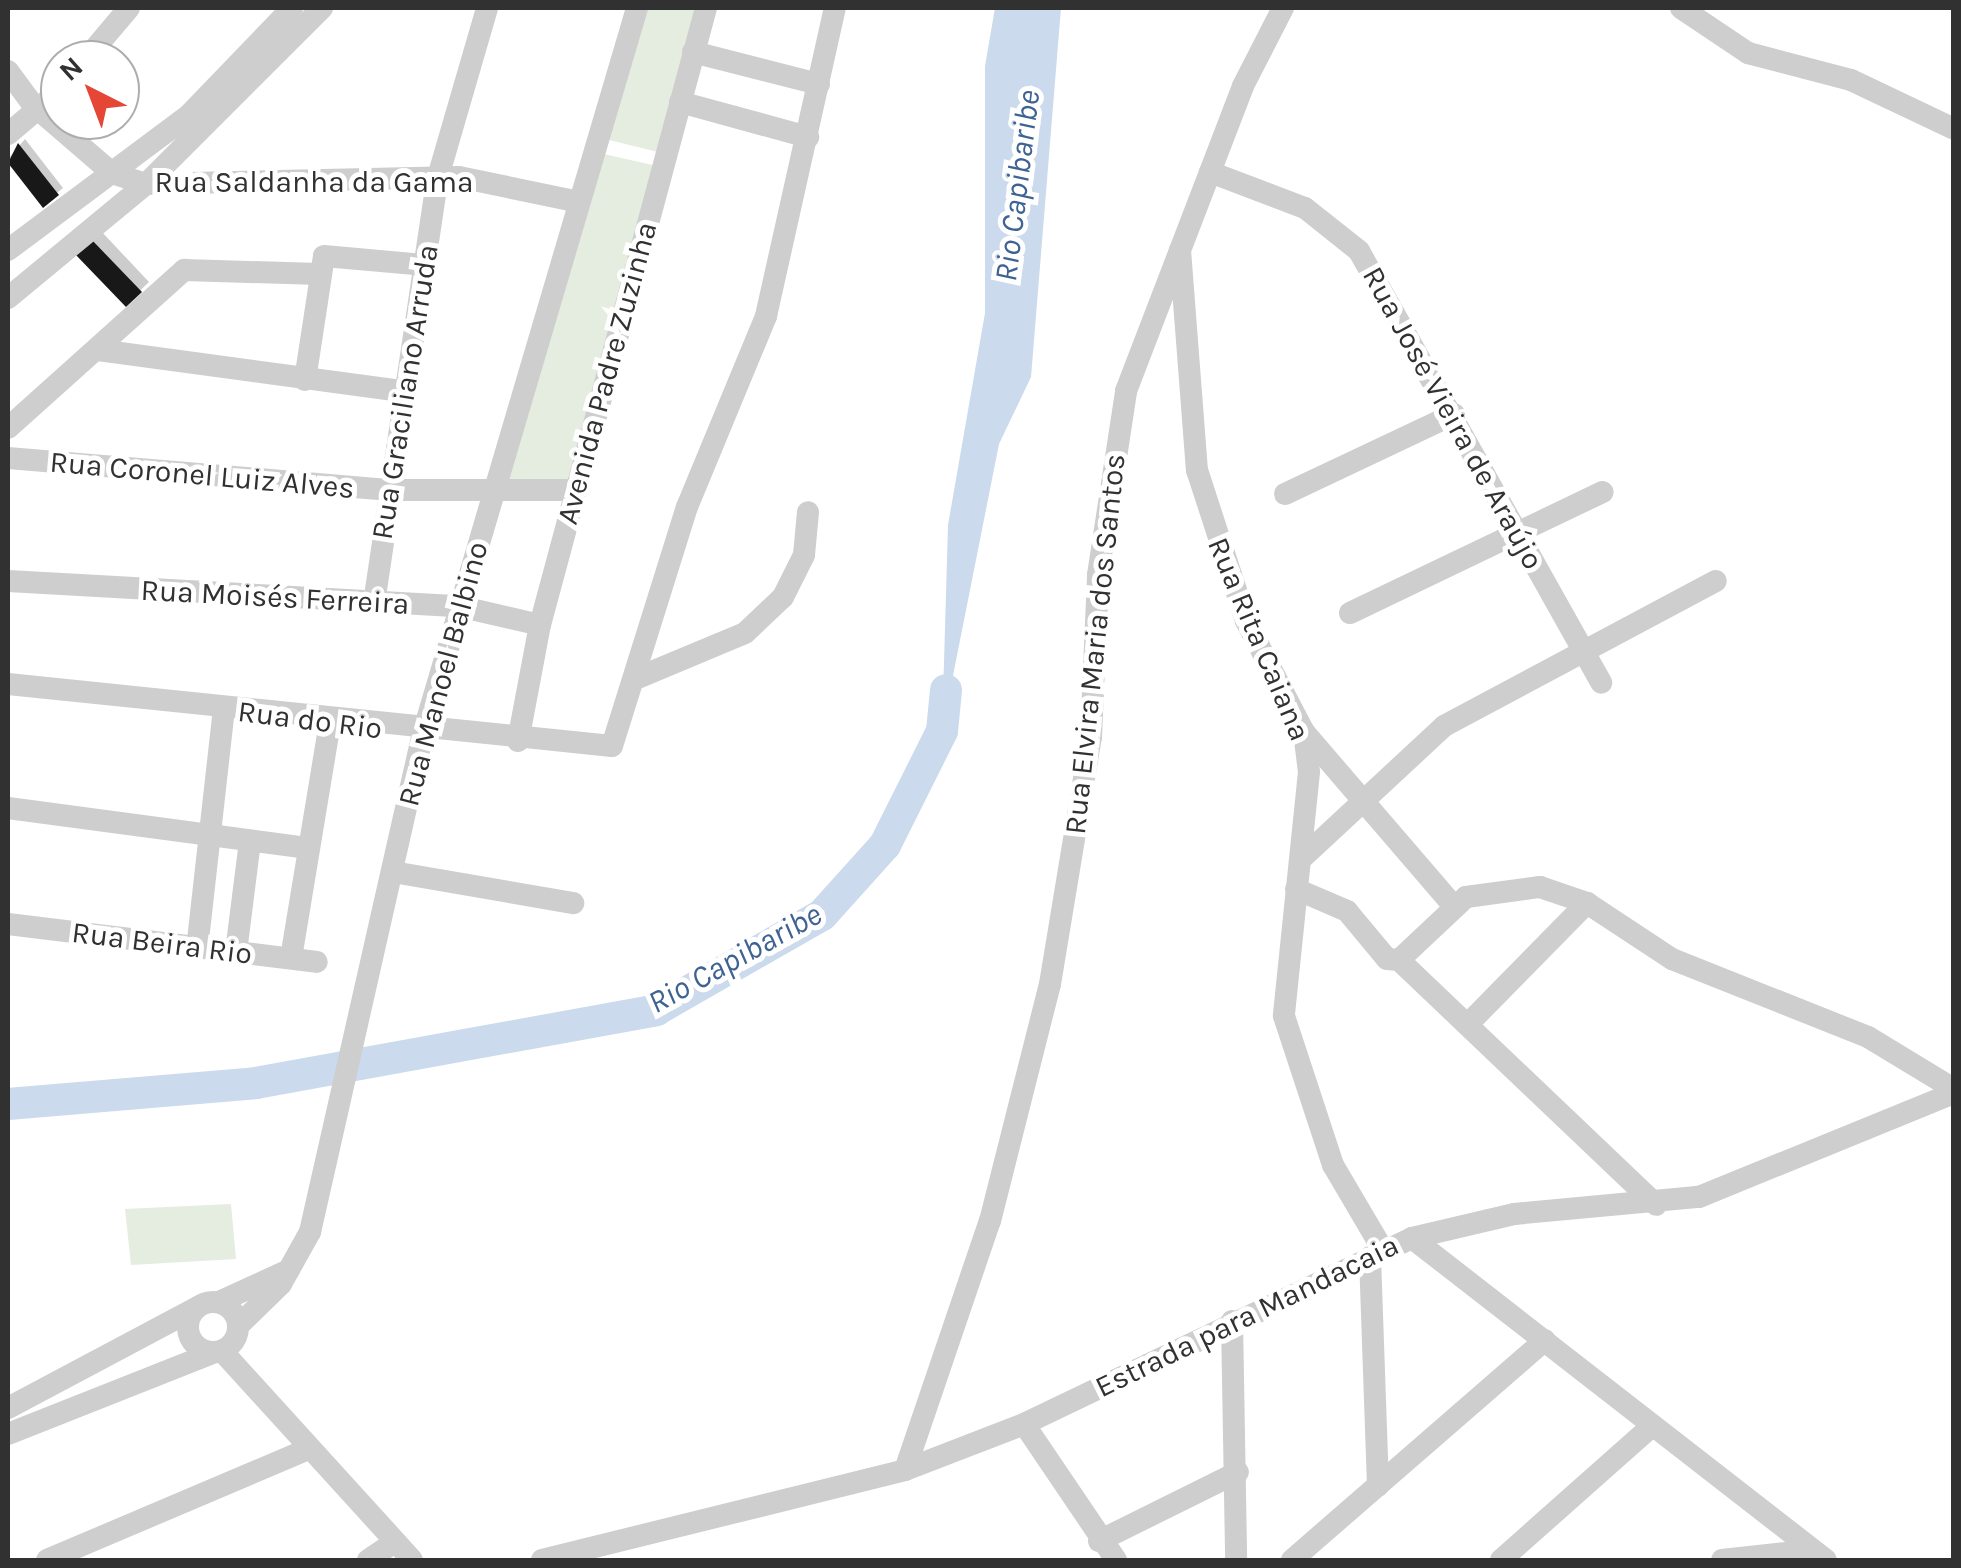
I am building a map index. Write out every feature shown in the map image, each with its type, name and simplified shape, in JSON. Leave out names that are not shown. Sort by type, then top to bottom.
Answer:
[{"type":"street","points":[[102,40],[129,8]]},
{"type":"street","points":[[8,250],[188,114],[292,8]]},
{"type":"street","points":[[8,298],[146,184],[322,8]]},
{"type":"street","name":"Rua Graciliano Arruda","points":[[374,603],[438,177],[487,8]]},
{"type":"street","name":"Rua Manoel Balbino","points":[[217,1352],[289,1270],[310,1232],[423,733],[575,201],[638,8]]},
{"type":"street","name":"Avenida Padre Zuzinha","points":[[518,741],[540,625],[706,8]]},
{"type":"street","points":[[635,678],[686,507],[758,340],[808,138],[834,8]]},
{"type":"street","name":"Rua Elvira Maria dos Santos","points":[[905,1470],[973,1279],[1039,1036],[1088,765],[1098,575],[1126,391],[1210,172],[1283,8]]},
{"type":"street","points":[[1681,8],[1748,53],[1851,80],[1954,129]]},
{"type":"street","points":[[694,52],[819,84]]},
{"type":"street","points":[[8,71],[37,109],[112,173]]},
{"type":"street","points":[[8,96],[37,109]]},
{"type":"street","points":[[680,102],[808,138]]},
{"type":"street","points":[[8,134],[40,107]]},
{"type":"street","name":"Rua José Vieira de Araújo","points":[[1210,172],[1305,208],[1344,235],[1454,414],[1601,683]]},
{"type":"street","name":"Rua Saldanha da Gama","points":[[112,173],[146,184],[438,177],[575,201]]},
{"type":"street","name":"Rua Rita Caiana","points":[[1180,246],[1197,470],[1246,622],[1304,732],[1310,794],[1283,989],[1291,1048],[1333,1165],[1376,1254]]},
{"type":"street","points":[[304,380],[319,274],[331,252],[424,265]]},
{"type":"street","points":[[8,428],[184,270],[319,274]]},
{"type":"street","points":[[98,350],[403,391]]},
{"type":"street","points":[[1285,494],[1454,414]]},
{"type":"street","name":"Rua Coronel Luiz Alves","points":[[8,458],[388,490],[576,490]]},
{"type":"street","points":[[1350,613],[1602,492]]},
{"type":"street","points":[[635,678],[745,633],[783,597],[804,555],[808,512]]},
{"type":"street","points":[[1301,859],[1362,796],[1444,726],[1583,646],[1716,581]]},
{"type":"street","name":"Rua Moisés Ferreira","points":[[8,582],[458,606],[540,625]]},
{"type":"street","name":"Rua do Rio","points":[[8,684],[423,733],[612,746],[635,678]]},
{"type":"street","points":[[197,949],[224,710]]},
{"type":"street","points":[[292,958],[330,722]]},
{"type":"street","points":[[1304,732],[1454,904]]},
{"type":"street","points":[[8,808],[308,848]]},
{"type":"street","points":[[236,952],[250,841]]},
{"type":"street","points":[[393,872],[573,904]]},
{"type":"street","points":[[1399,960],[1454,904],[1509,887],[1587,903],[1672,958],[1845,1026],[1954,1091]]},
{"type":"street","points":[[1296,889],[1336,902],[1386,959],[1399,960],[1656,1205]]},
{"type":"street","points":[[1468,1024],[1587,903]]},
{"type":"street","name":"Rua Beira Rio","points":[[8,924],[317,962]]},
{"type":"street","name":"Estrada para Mandacaia","points":[[542,1560],[905,1470],[1024,1424],[1232,1320],[1412,1238],[1514,1214],[1656,1205],[1720,1191],[1954,1091]]},
{"type":"street","points":[[1412,1238],[1819,1555]]},
{"type":"street","points":[[1376,1254],[1378,1486]]},
{"type":"street","points":[[8,1408],[207,1305],[289,1270]]},
{"type":"street","points":[[207,1305],[238,1326]]},
{"type":"street","points":[[207,1305],[190,1340],[217,1352],[412,1560]]},
{"type":"street","points":[[1232,1320],[1238,1472],[1236,1560]]},
{"type":"street","points":[[1292,1560],[1545,1340]]},
{"type":"street","points":[[8,1434],[217,1352]]},
{"type":"street","points":[[1024,1424],[1099,1541],[1116,1560]]},
{"type":"street","points":[[1502,1560],[1651,1427]]},
{"type":"street","points":[[47,1560],[306,1450]]},
{"type":"street","points":[[1099,1541],[1238,1472]]},
{"type":"street","points":[[368,1560],[395,1542]]},
{"type":"street","points":[[1722,1560],[1819,1555]]},
{"type":"shaded area","points":[[643,8],[702,8],[662,153],[601,138]]},
{"type":"shaded area","points":[[595,152],[657,166],[574,486],[498,487]]},
{"type":"shaded area","points":[[231,1204],[236,1259],[131,1265],[125,1209]]},
{"type":"water","points":[[995,8],[1061,8],[1031,377],[999,444],[942,731],[948,525],[985,313],[985,66]]},
{"type":"building","points":[[18,143],[59,195],[43,208],[8,163]]},
{"type":"building","points":[[90,238],[142,292],[126,307],[74,253]]},
{"type":"waterway","name":"Rio Capibaribe","points":[[8,1104],[256,1083],[656,1010],[822,915],[885,845],[942,731],[946,690]]}]
